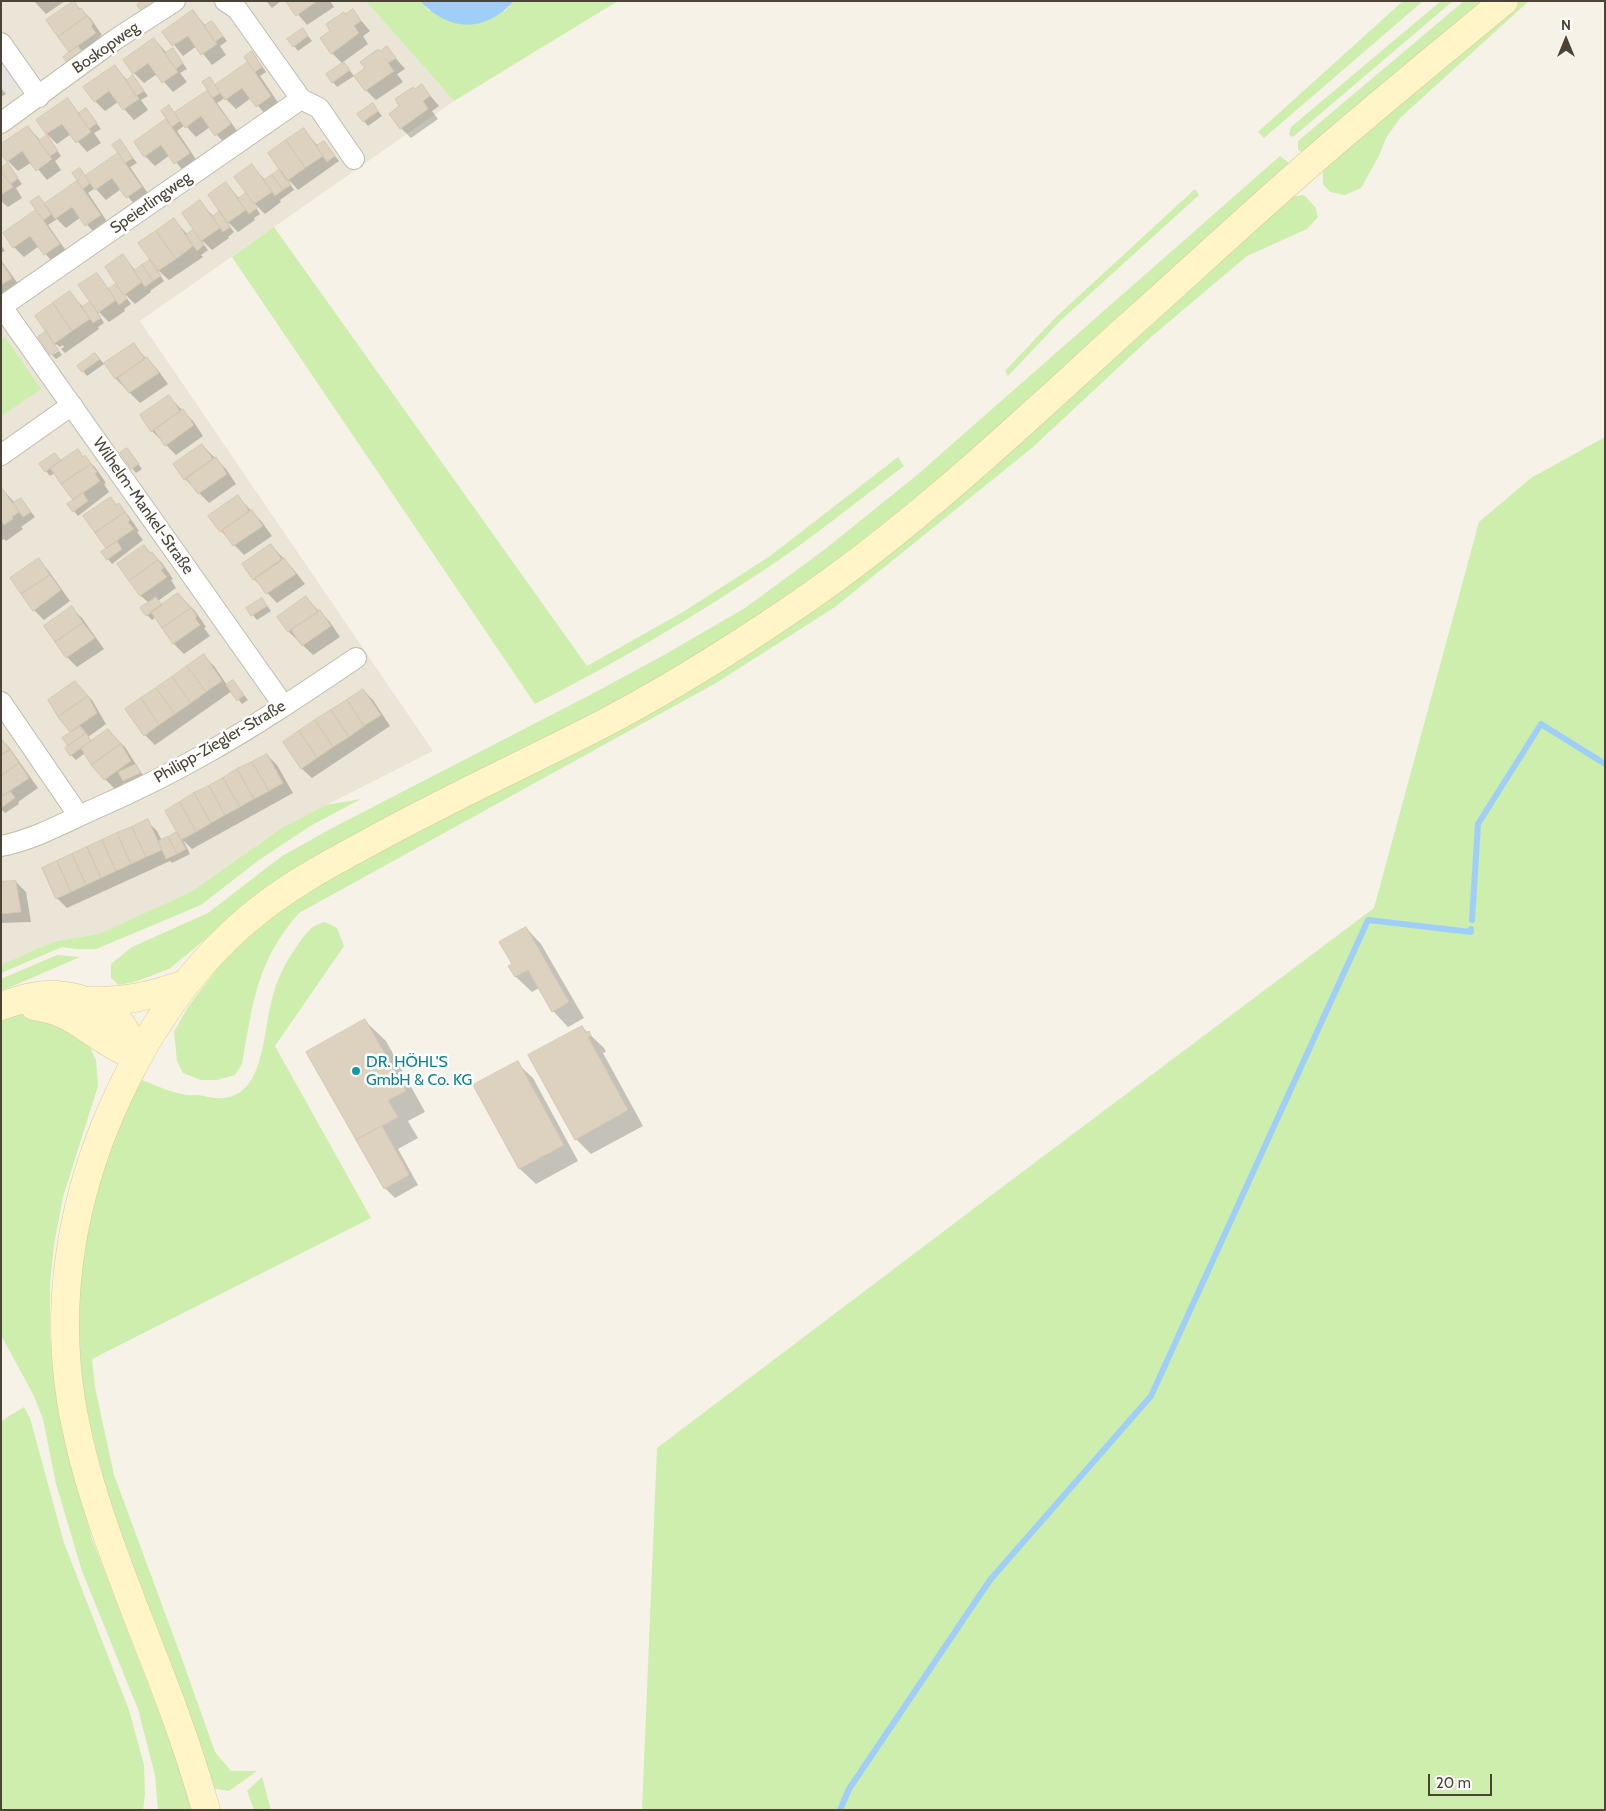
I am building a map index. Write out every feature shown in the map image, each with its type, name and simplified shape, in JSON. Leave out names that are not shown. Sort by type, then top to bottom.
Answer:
[{"type":"main road","points":[[206,1810],[196,1774],[121,1573],[92,1489],[74,1418],[67,1369],[65,1314],[68,1263],[74,1228],[84,1186],[97,1146],[136,1058],[155,1026],[185,984],[245,921],[335,860],[430,809],[582,735],[644,701],[742,642],[813,594],[860,559],[927,506],[1011,433],[1301,171],[1504,1]]},
{"type":"main road","points":[[84,1001],[110,1002],[142,998],[185,984]]},
{"type":"main road","points":[[3,1005],[32,996],[69,996],[84,1001],[110,1014],[120,1023],[129,1038],[136,1058]]},
{"type":"main road","points":[[3,1005],[48,1008],[66,1015],[136,1058]]},
{"type":"street","name":"Boskopweg","points":[[1,123],[116,39],[175,1]]},
{"type":"street","points":[[225,1],[238,9],[301,99],[319,108],[354,159]]},
{"type":"street","points":[[1,43],[39,97]]},
{"type":"street","name":"Speierlingweg","points":[[1,307],[301,99]]},
{"type":"street","name":"Wilhelm-Mankel-Straße","points":[[1,307],[284,706]]},
{"type":"street","points":[[1,455],[72,405]]},
{"type":"street","name":"Philipp-Ziegler-Straße","points":[[1,846],[21,841],[122,797],[205,754],[284,706],[356,658]]},
{"type":"street","points":[[1,702],[79,816]]},
{"type":"shaded area","points":[[1,1],[366,1],[454,101],[140,321],[433,751],[283,827],[191,892],[98,934],[52,942],[1,965]]},
{"type":"shaded area","points":[[11,57],[29,82],[9,98],[1,87],[1,64]]},
{"type":"green space","points":[[366,1],[420,1],[429,11],[505,11],[514,1],[618,1],[454,101]]},
{"type":"green space","points":[[1403,1],[1423,1],[1264,138],[1258,132]]},
{"type":"green space","points":[[1441,1],[1453,1],[1293,137],[1289,135],[1291,127]]},
{"type":"green space","points":[[1464,1],[1489,1],[1309,155],[1298,150],[1298,141]]},
{"type":"green space","points":[[1516,1],[1529,1],[1400,118],[1386,138],[1379,156],[1361,188],[1345,195],[1330,192],[1323,184],[1323,169]]},
{"type":"green space","points":[[1280,156],[1288,162],[1290,170],[929,488],[835,564],[741,630],[640,690],[237,913],[169,969],[137,981],[119,985],[111,978],[111,964],[132,947],[208,913],[282,856],[336,826],[590,695],[745,608],[824,550],[917,475]]},
{"type":"green space","points":[[1195,189],[1199,195],[1059,322],[1008,376],[1005,371],[1056,317]]},
{"type":"green space","points":[[1304,195],[1315,207],[1318,217],[1307,229],[1247,256],[1151,337],[1033,447],[835,607],[716,683],[299,913],[285,931],[265,966],[258,984],[242,1064],[235,1075],[216,1080],[201,1080],[183,1073],[177,1061],[174,1032],[188,1007],[220,965],[249,934],[337,867],[739,654],[1289,197]]},
{"type":"green space","points":[[274,227],[587,666],[683,612],[770,556],[898,457],[904,466],[804,542],[742,585],[625,656],[535,704],[232,257]]},
{"type":"green space","points":[[5,337],[41,389],[1,416],[1,339]]},
{"type":"green space","points":[[1605,437],[1605,1810],[642,1810],[657,1448],[1374,908],[1479,522],[1531,478]]},
{"type":"green space","points":[[361,799],[312,825],[259,860],[201,905],[96,949],[62,947],[1,973],[1,965],[52,942],[98,934],[191,892],[283,827],[326,805]]},
{"type":"green space","points":[[325,922],[337,928],[344,946],[275,1046],[371,1218],[92,1359],[95,1387],[114,1475],[215,1752],[231,1771],[257,1771],[229,1791],[211,1788],[98,1478],[74,1345],[83,1230],[112,1138],[139,1079],[184,1095],[216,1098],[237,1094],[247,1086],[254,1075],[259,1061],[268,1016],[277,982],[283,969],[307,932]]},
{"type":"green space","points":[[57,955],[80,957],[1,991],[1,979]]},
{"type":"green space","points":[[1,1014],[44,1015],[87,1041],[96,1060],[98,1086],[63,1197],[54,1245],[50,1283],[50,1336],[57,1399],[92,1539],[184,1777],[192,1810],[158,1810],[155,1775],[138,1709],[82,1571],[56,1484],[43,1419],[33,1394],[1,1335]]},
{"type":"green space","points":[[24,1407],[30,1418],[64,1543],[129,1710],[144,1765],[145,1795],[143,1810],[1,1810],[1,1421]]},
{"type":"green space","points":[[262,1777],[271,1810],[254,1810],[247,1791]]},
{"type":"water","points":[[420,1],[514,1],[491,19],[467,25],[443,19]]},
{"type":"building","points":[[74,1],[87,16],[58,37],[46,20]]},
{"type":"building","points":[[143,1],[158,1],[142,13],[137,5]]},
{"type":"building","points":[[286,1],[317,1],[296,16]]},
{"type":"building","points":[[353,9],[361,21],[354,26],[359,33],[331,54],[320,38],[330,31],[326,24],[344,12],[345,14]]},
{"type":"building","points":[[193,10],[217,44],[201,55],[188,36],[172,46],[162,32]]},
{"type":"building","points":[[87,16],[93,24],[91,26],[96,33],[69,52],[58,37]]},
{"type":"building","points":[[212,21],[223,36],[215,42],[204,26]]},
{"type":"building","points":[[303,28],[308,36],[293,47],[287,39]]},
{"type":"building","points":[[154,38],[178,72],[162,83],[148,63],[133,74],[123,60]]},
{"type":"building","points":[[78,46],[84,54],[68,64],[63,57]]},
{"type":"building","points":[[387,46],[396,58],[388,63],[394,71],[365,91],[354,76],[365,68],[360,62],[378,49],[380,51]]},
{"type":"building","points":[[173,48],[183,63],[176,69],[165,53]]},
{"type":"building","points":[[252,51],[262,67],[255,72],[244,57]]},
{"type":"building","points":[[248,62],[271,96],[256,107],[242,88],[225,100],[215,85]]},
{"type":"building","points":[[344,62],[350,70],[332,83],[326,74]]},
{"type":"building","points":[[115,65],[139,99],[123,110],[109,91],[94,102],[83,87]]},
{"type":"building","points":[[133,75],[144,91],[136,96],[126,81]]},
{"type":"building","points":[[210,77],[220,93],[213,98],[202,82]]},
{"type":"building","points":[[422,84],[430,96],[423,101],[428,109],[400,129],[389,114],[399,106],[395,99],[413,87],[415,89]]},
{"type":"building","points":[[207,91],[231,124],[215,136],[201,116],[185,128],[174,113]]},
{"type":"building","points":[[68,98],[91,132],[76,143],[62,124],[46,134],[36,120]]},
{"type":"building","points":[[373,103],[378,111],[363,122],[357,114]]},
{"type":"building","points":[[169,105],[180,121],[172,127],[161,111]]},
{"type":"building","points":[[86,108],[97,123],[89,129],[78,114]]},
{"type":"building","points":[[166,119],[190,153],[174,164],[161,145],[144,157],[134,142]]},
{"type":"building","points":[[28,126],[52,159],[36,171],[22,151],[7,162],[1,154],[1,144]]},
{"type":"building","points":[[304,128],[323,156],[305,168],[286,140]]},
{"type":"building","points":[[47,135],[58,151],[50,156],[39,141]]},
{"type":"building","points":[[120,139],[133,158],[125,163],[112,145]]},
{"type":"building","points":[[286,140],[305,168],[287,181],[268,153]]},
{"type":"building","points":[[324,141],[335,156],[327,162],[316,146]]},
{"type":"building","points":[[118,153],[142,187],[126,198],[112,178],[95,190],[85,176]]},
{"type":"building","points":[[8,163],[18,178],[11,184],[1,171],[1,168]]},
{"type":"building","points":[[252,164],[272,192],[254,204],[234,177]]},
{"type":"building","points":[[80,168],[90,183],[83,189],[72,173]]},
{"type":"building","points":[[280,169],[291,185],[283,190],[272,175]]},
{"type":"building","points":[[1,171],[13,187],[1,195]]},
{"type":"building","points":[[272,175],[283,190],[275,196],[264,180]]},
{"type":"building","points":[[77,181],[101,215],[85,226],[72,207],[55,219],[44,204]]},
{"type":"building","points":[[226,182],[246,210],[227,223],[208,195]]},
{"type":"building","points":[[246,193],[257,208],[249,214],[238,199]]},
{"type":"building","points":[[39,196],[52,214],[43,220],[30,202]]},
{"type":"building","points":[[200,200],[220,228],[201,241],[182,213]]},
{"type":"building","points":[[36,210],[60,244],[44,255],[30,236],[13,248],[3,233]]},
{"type":"building","points":[[220,211],[230,227],[223,232],[212,217]]},
{"type":"building","points":[[174,218],[193,246],[176,259],[156,231]]},
{"type":"building","points":[[193,230],[204,245],[197,251],[186,235]]},
{"type":"building","points":[[156,231],[176,259],[158,271],[138,243]]},
{"type":"building","points":[[123,254],[142,282],[124,295],[105,267]]},
{"type":"building","points":[[150,260],[161,276],[153,281],[142,265]]},
{"type":"building","points":[[1,262],[12,278],[1,285]]},
{"type":"building","points":[[142,265],[153,281],[145,287],[134,271]]},
{"type":"building","points":[[97,273],[116,300],[98,313],[78,285]]},
{"type":"building","points":[[116,284],[127,299],[119,305],[108,289]]},
{"type":"building","points":[[70,291],[90,319],[72,331],[53,303]]},
{"type":"building","points":[[90,302],[101,318],[93,323],[82,307]]},
{"type":"building","points":[[53,303],[72,331],[54,344],[35,316]]},
{"type":"building","points":[[46,331],[58,350],[50,355],[38,337]]},
{"type":"building","points":[[134,343],[145,359],[115,379],[104,363]]},
{"type":"building","points":[[95,353],[100,359],[82,372],[77,366]]},
{"type":"building","points":[[147,357],[159,373],[129,393],[118,378]]},
{"type":"building","points":[[169,395],[180,411],[151,432],[140,415]]},
{"type":"building","points":[[183,409],[194,425],[165,446],[154,430]]},
{"type":"building","points":[[202,444],[213,459],[184,480],[173,464]]},
{"type":"building","points":[[127,448],[139,464],[131,469],[120,453]]},
{"type":"building","points":[[78,449],[91,464],[61,484],[50,468]]},
{"type":"building","points":[[55,453],[61,461],[45,472],[39,464]]},
{"type":"building","points":[[216,457],[227,474],[198,494],[186,478]]},
{"type":"building","points":[[91,464],[97,472],[95,474],[100,481],[73,500],[61,484]]},
{"type":"building","points":[[1,487],[19,512],[4,525],[1,521]]},
{"type":"building","points":[[83,493],[88,501],[73,512],[67,504]]},
{"type":"building","points":[[238,495],[249,511],[220,532],[208,516]]},
{"type":"building","points":[[111,497],[116,505],[119,503],[125,512],[95,533],[83,516]]},
{"type":"building","points":[[21,498],[31,512],[23,517],[13,503]]},
{"type":"building","points":[[252,510],[263,526],[233,546],[222,530]]},
{"type":"building","points":[[125,512],[130,520],[128,522],[134,529],[106,548],[95,533]]},
{"type":"building","points":[[117,541],[122,549],[107,560],[101,552]]},
{"type":"building","points":[[271,544],[282,560],[253,580],[242,564]]},
{"type":"building","points":[[144,545],[158,560],[129,581],[117,564]]},
{"type":"building","points":[[39,558],[50,575],[21,594],[10,578]]},
{"type":"building","points":[[284,558],[296,574],[266,594],[255,578]]},
{"type":"building","points":[[158,560],[164,568],[161,570],[167,577],[140,596],[129,581]]},
{"type":"building","points":[[50,575],[61,590],[33,611],[21,594]]},
{"type":"building","points":[[178,593],[191,608],[162,628],[151,612]]},
{"type":"building","points":[[306,596],[318,612],[288,632],[277,617]]},
{"type":"building","points":[[156,597],[162,605],[146,616],[140,608]]},
{"type":"building","points":[[262,598],[267,606],[251,616],[246,608]]},
{"type":"building","points":[[72,606],[83,623],[55,642],[44,626]]},
{"type":"building","points":[[191,608],[197,616],[195,618],[200,625],[173,644],[162,628]]},
{"type":"building","points":[[320,610],[331,626],[302,646],[291,630]]},
{"type":"building","points":[[83,623],[95,638],[66,658],[55,642]]},
{"type":"building","points":[[204,654],[222,681],[206,692],[187,666]]},
{"type":"building","points":[[187,666],[206,692],[191,703],[172,677]]},
{"type":"building","points":[[172,677],[191,703],[175,714],[156,688]]},
{"type":"building","points":[[233,680],[244,695],[237,701],[226,685]]},
{"type":"building","points":[[75,681],[88,696],[58,717],[48,700]]},
{"type":"building","points":[[156,688],[175,714],[159,725],[141,698]]},
{"type":"building","points":[[363,689],[381,715],[364,726],[347,700]]},
{"type":"building","points":[[88,696],[97,713],[70,732],[58,717]]},
{"type":"building","points":[[141,698],[159,725],[144,736],[125,709]]},
{"type":"building","points":[[347,700],[364,726],[349,737],[331,710]]},
{"type":"building","points":[[331,710],[349,737],[333,747],[315,720]]},
{"type":"building","points":[[315,720],[333,747],[317,758],[299,731]]},
{"type":"building","points":[[80,726],[86,733],[68,746],[62,738]]},
{"type":"building","points":[[108,729],[121,744],[91,765],[81,748]]},
{"type":"building","points":[[299,731],[317,758],[301,769],[283,742]]},
{"type":"building","points":[[86,733],[91,741],[70,756],[65,748]]},
{"type":"building","points":[[1,738],[10,750],[1,755]]},
{"type":"building","points":[[121,744],[131,761],[104,780],[91,765]]},
{"type":"building","points":[[10,749],[19,763],[1,776],[1,755]]},
{"type":"building","points":[[267,754],[283,783],[269,791],[252,762]]},
{"type":"building","points":[[252,762],[269,791],[254,799],[237,769]]},
{"type":"building","points":[[19,763],[29,778],[1,797],[1,776]]},
{"type":"building","points":[[136,764],[140,773],[123,781],[118,772]]},
{"type":"building","points":[[237,769],[254,799],[240,807],[223,778]]},
{"type":"building","points":[[223,778],[240,807],[225,815],[209,786]]},
{"type":"building","points":[[209,786],[225,815],[211,823],[194,793]]},
{"type":"building","points":[[10,791],[15,798],[1,808],[1,797]]},
{"type":"building","points":[[194,793],[211,823],[196,832],[180,802]]},
{"type":"building","points":[[180,802],[196,832],[181,840],[165,811]]},
{"type":"building","points":[[148,819],[162,850],[146,857],[132,827]]},
{"type":"building","points":[[132,827],[146,857],[131,864],[117,833]]},
{"type":"building","points":[[177,832],[186,849],[177,854],[168,837]]},
{"type":"building","points":[[117,833],[131,864],[116,871],[102,840]]},
{"type":"building","points":[[168,837],[177,854],[166,859],[158,841]]},
{"type":"building","points":[[102,840],[116,871],[101,878],[87,847]]},
{"type":"building","points":[[87,847],[101,878],[86,885],[72,854]]},
{"type":"building","points":[[72,854],[86,885],[71,892],[57,861]]},
{"type":"building","points":[[57,861],[71,892],[56,899],[42,868]]},
{"type":"building","points":[[16,881],[21,912],[1,914],[1,882]]},
{"type":"building","points":[[526,927],[569,1002],[552,1012],[528,970],[515,977],[508,966],[512,964],[499,942]]},
{"type":"building","name":"DR. HÖHL'S GmbH & Co. KG","points":[[365,1019],[406,1091],[388,1100],[398,1117],[356,1140],[306,1052]]},
{"type":"building","points":[[582,1026],[586,1033],[589,1031],[591,1036],[588,1037],[628,1110],[575,1140],[528,1055]]},
{"type":"building","points":[[518,1061],[564,1145],[519,1169],[473,1085]]},
{"type":"building","points":[[382,1126],[409,1175],[384,1189],[356,1140]]},
{"type":"waterway","points":[[1472,920],[1478,824],[1541,724],[1605,764]]},
{"type":"waterway","points":[[840,1810],[849,1789],[990,1580],[1151,1396],[1368,920],[1471,932],[1471,929]]},
{"type":"place","name":"DR. HÖHL'S GmbH & Co. KG","points":[[356,1071]]}]
